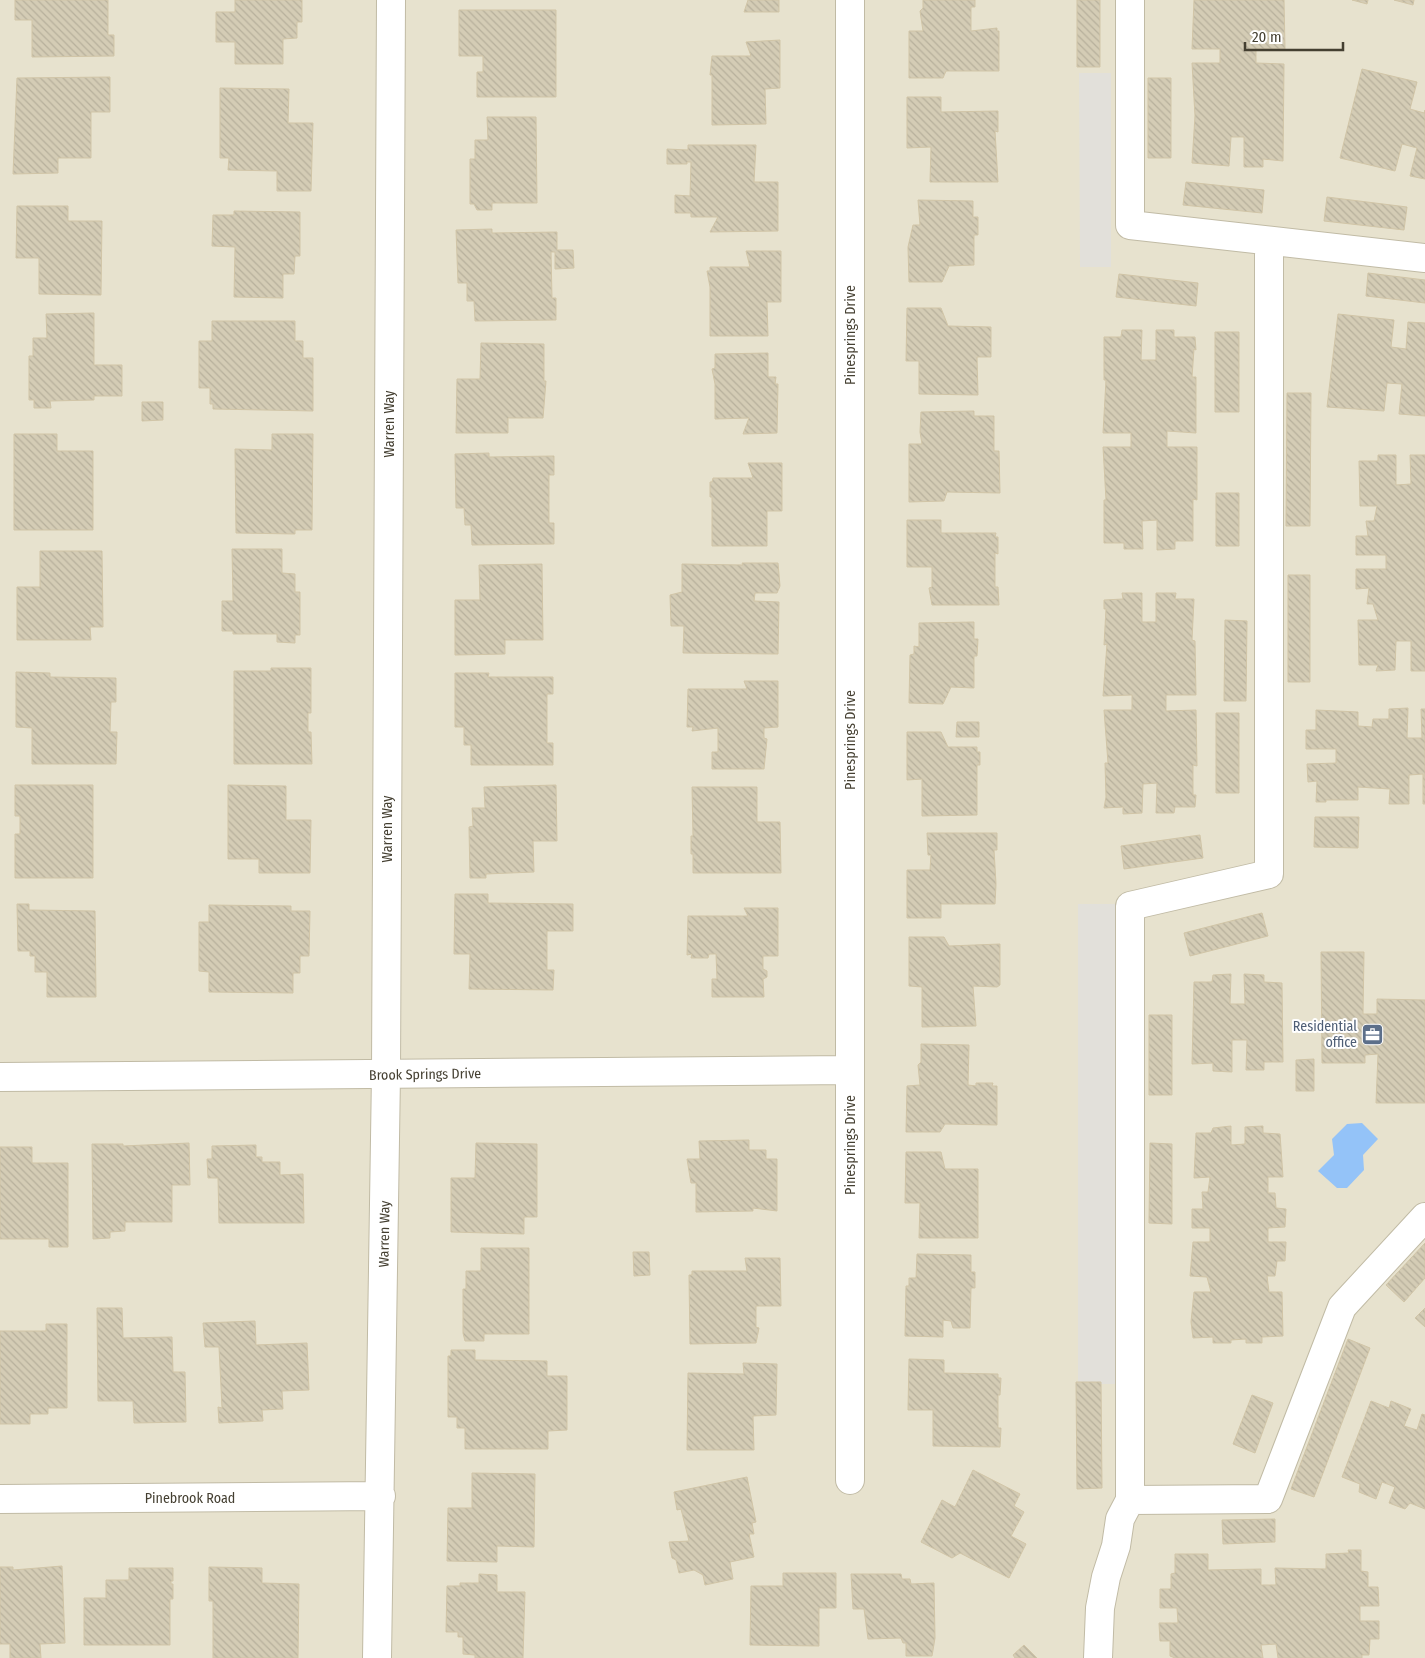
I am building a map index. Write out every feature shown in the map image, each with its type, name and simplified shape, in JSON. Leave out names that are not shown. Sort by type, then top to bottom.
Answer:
[{"type":"street","name":"Warren Way","points":[[377,1658],[386,1074],[391,0]]},
{"type":"street","name":"Pinesprings Drive","points":[[850,0],[850,1480]]},
{"type":"street","points":[[1130,0],[1130,225],[1425,258]]},
{"type":"street","points":[[1098,1658],[1100,1608],[1106,1577],[1116,1546],[1120,1519],[1130,1500],[1130,906],[1269,874],[1269,240]]},
{"type":"street","name":"Brook Springs Drive","points":[[0,1077],[850,1070]]},
{"type":"street","points":[[1130,1500],[1268,1499],[1342,1307],[1425,1217]]},
{"type":"street","name":"Pinebrook Road","points":[[0,1499],[380,1496]]},
{"type":"shaded area","points":[[0,0],[1425,0],[1425,1658],[0,1658]]},
{"type":"shaded area","points":[[1079,73],[1111,73],[1111,267],[1080,267]]},
{"type":"shaded area","points":[[1078,904],[1120,904],[1120,1384],[1078,1384]]},
{"type":"water","points":[[1362,1123],[1378,1139],[1363,1155],[1364,1170],[1347,1188],[1337,1188],[1318,1171],[1334,1155],[1332,1139],[1347,1124]]},
{"type":"building","points":[[15,0],[108,0],[108,35],[114,35],[114,56],[32,57],[32,20],[15,20]]},
{"type":"building","points":[[235,0],[302,0],[302,22],[297,22],[297,38],[283,39],[283,64],[235,64],[235,42],[216,42],[216,12],[235,12]]},
{"type":"building","points":[[748,0],[779,0],[779,12],[744,12]]},
{"type":"building","points":[[923,0],[975,0],[975,7],[971,7],[971,31],[997,28],[997,31],[999,31],[999,71],[946,71],[943,78],[909,78],[909,31],[923,31],[920,11],[923,8]]},
{"type":"building","points":[[1077,0],[1100,0],[1100,67],[1077,67]]},
{"type":"building","points":[[1194,0],[1284,0],[1285,49],[1256,49],[1256,63],[1284,64],[1283,161],[1263,159],[1263,167],[1244,167],[1244,137],[1231,137],[1229,166],[1192,163],[1195,116],[1192,63],[1220,63],[1220,49],[1192,49]]},
{"type":"building","points":[[1352,0],[1368,0],[1367,4]]},
{"type":"building","points":[[1394,0],[1414,0],[1413,5]]},
{"type":"building","points":[[459,10],[556,10],[556,97],[477,97],[477,72],[483,72],[483,56],[459,56]]},
{"type":"building","points":[[780,40],[780,88],[765,89],[766,124],[712,125],[712,75],[710,75],[712,56],[751,56],[746,42]]},
{"type":"building","points":[[1362,69],[1417,82],[1410,109],[1424,113],[1425,110],[1425,179],[1410,176],[1417,148],[1402,144],[1395,171],[1340,158]]},
{"type":"building","points":[[110,77],[110,112],[91,112],[91,158],[58,158],[58,173],[13,174],[17,78]]},
{"type":"building","points":[[1148,78],[1171,78],[1171,158],[1148,158]]},
{"type":"building","points":[[220,88],[289,89],[288,123],[313,123],[311,191],[277,191],[277,171],[228,170],[229,158],[220,158]]},
{"type":"building","points":[[907,97],[941,97],[941,112],[998,111],[998,132],[995,131],[998,182],[930,182],[931,147],[907,148]]},
{"type":"building","points":[[487,117],[536,117],[537,203],[492,203],[492,210],[477,210],[474,204],[470,204],[470,159],[475,159],[475,140],[488,140]]},
{"type":"building","points":[[688,145],[756,145],[754,182],[778,182],[778,231],[710,232],[718,217],[691,217],[691,213],[675,213],[675,195],[690,196],[691,162],[687,162],[687,164],[667,164],[667,149],[688,150]]},
{"type":"building","points":[[1186,182],[1264,190],[1262,213],[1183,205]]},
{"type":"building","points":[[1327,197],[1407,207],[1404,230],[1324,221]]},
{"type":"building","points":[[918,200],[973,201],[973,217],[978,217],[978,235],[974,235],[974,265],[949,266],[942,282],[909,282],[908,247],[913,225],[920,225]]},
{"type":"building","points":[[17,206],[68,206],[68,221],[102,221],[101,295],[39,294],[39,258],[16,258]]},
{"type":"building","points":[[234,211],[300,212],[300,256],[295,256],[294,274],[283,274],[283,298],[234,297],[235,247],[212,246],[213,215],[234,215]]},
{"type":"building","points":[[492,229],[492,233],[557,232],[557,250],[573,250],[574,268],[555,269],[555,252],[551,252],[552,298],[556,298],[556,320],[475,321],[474,301],[467,301],[467,283],[458,283],[456,230]]},
{"type":"building","points":[[746,251],[781,251],[781,302],[767,302],[768,336],[710,336],[710,287],[707,271],[710,271],[710,267],[750,267]]},
{"type":"building","points":[[1368,273],[1425,280],[1425,303],[1366,296]]},
{"type":"building","points":[[1119,274],[1198,283],[1196,306],[1116,297]]},
{"type":"building","points":[[907,308],[941,308],[948,326],[991,327],[991,357],[977,357],[978,395],[919,394],[919,361],[906,361]]},
{"type":"building","points":[[94,313],[94,365],[122,365],[122,396],[94,396],[94,400],[50,401],[51,408],[34,408],[34,400],[29,400],[29,356],[33,356],[33,338],[47,338],[46,314]]},
{"type":"building","points":[[1338,314],[1394,320],[1391,347],[1406,349],[1408,322],[1425,323],[1425,416],[1399,414],[1402,384],[1387,383],[1384,411],[1327,407]]},
{"type":"building","points":[[212,321],[295,321],[295,341],[303,341],[303,358],[313,358],[313,411],[213,409],[213,404],[210,404],[210,388],[199,388],[199,341],[212,341]]},
{"type":"building","points":[[1122,330],[1142,330],[1141,360],[1156,360],[1156,330],[1174,330],[1174,337],[1195,337],[1196,350],[1194,349],[1192,377],[1196,377],[1196,433],[1167,431],[1167,447],[1197,447],[1197,500],[1193,499],[1193,541],[1175,541],[1175,549],[1157,550],[1157,520],[1142,521],[1143,549],[1124,549],[1124,543],[1104,543],[1104,500],[1106,500],[1103,447],[1131,447],[1131,433],[1103,433],[1106,380],[1104,380],[1104,337],[1121,337]]},
{"type":"building","points":[[1215,332],[1239,332],[1239,412],[1215,412]]},
{"type":"building","points":[[481,343],[544,344],[544,381],[546,381],[543,418],[508,418],[508,433],[456,433],[457,379],[480,379]]},
{"type":"building","points":[[768,353],[768,377],[776,377],[775,384],[778,384],[777,433],[743,434],[749,418],[715,419],[715,384],[712,369],[715,368],[715,354]]},
{"type":"building","points":[[1287,393],[1311,393],[1310,526],[1286,526]]},
{"type":"building","points":[[142,402],[163,402],[163,420],[142,421]]},
{"type":"building","points":[[974,411],[974,416],[994,416],[994,451],[999,451],[1000,493],[947,492],[944,501],[909,502],[909,444],[922,444],[920,432],[921,412]]},
{"type":"building","points":[[14,434],[57,434],[57,451],[93,451],[93,530],[14,530]]},
{"type":"building","points":[[272,434],[313,434],[312,530],[295,530],[295,534],[236,533],[235,449],[272,450]]},
{"type":"building","points":[[489,453],[489,457],[554,456],[554,475],[549,475],[549,523],[554,523],[554,544],[472,545],[471,525],[465,525],[464,508],[456,508],[455,454]]},
{"type":"building","points":[[1378,455],[1396,455],[1396,485],[1411,484],[1410,455],[1425,455],[1425,671],[1411,671],[1411,641],[1396,641],[1395,670],[1376,671],[1378,665],[1359,665],[1358,620],[1378,620],[1373,604],[1367,604],[1369,588],[1356,589],[1356,569],[1386,569],[1386,555],[1356,555],[1356,536],[1368,536],[1366,521],[1374,521],[1377,506],[1360,506],[1359,461],[1378,461]]},
{"type":"building","points":[[748,463],[782,463],[782,511],[767,511],[767,546],[712,546],[712,497],[710,497],[710,482],[712,482],[713,478],[753,478]]},
{"type":"building","points":[[1216,493],[1239,493],[1239,546],[1216,546]]},
{"type":"building","points":[[907,520],[941,520],[941,533],[996,533],[995,537],[998,537],[998,554],[995,553],[995,587],[998,587],[999,605],[932,605],[929,588],[932,587],[932,567],[907,567]]},
{"type":"building","points":[[232,549],[282,549],[282,573],[295,574],[295,592],[300,592],[300,635],[295,635],[295,643],[277,642],[277,634],[233,634],[233,631],[222,631],[222,601],[233,601]]},
{"type":"building","points":[[40,551],[102,551],[103,627],[90,627],[91,640],[17,640],[17,587],[40,587]]},
{"type":"building","points":[[742,563],[778,563],[780,586],[777,593],[755,593],[754,601],[779,602],[778,654],[683,653],[684,626],[671,626],[670,595],[682,592],[682,564],[743,565]]},
{"type":"building","points":[[542,564],[543,640],[505,640],[505,654],[455,655],[455,600],[480,600],[479,565]]},
{"type":"building","points":[[1288,575],[1310,575],[1310,682],[1288,682]]},
{"type":"building","points":[[1122,593],[1142,593],[1142,622],[1156,622],[1156,593],[1176,593],[1175,599],[1194,599],[1192,640],[1195,641],[1196,695],[1166,695],[1166,711],[1196,710],[1197,766],[1193,765],[1193,795],[1196,795],[1195,807],[1175,807],[1174,813],[1156,813],[1157,783],[1143,784],[1142,813],[1123,814],[1123,807],[1104,808],[1106,797],[1105,763],[1108,763],[1104,710],[1132,710],[1132,695],[1103,696],[1107,644],[1104,645],[1106,609],[1104,609],[1104,600],[1123,599]]},
{"type":"building","points":[[1225,620],[1247,621],[1246,701],[1224,701]]},
{"type":"building","points":[[974,622],[974,639],[978,639],[977,656],[974,656],[974,688],[951,687],[943,704],[909,703],[910,655],[914,654],[914,646],[919,647],[919,623]]},
{"type":"building","points":[[271,668],[311,668],[311,713],[308,713],[308,732],[311,732],[312,764],[234,764],[234,671],[271,671]]},
{"type":"building","points":[[16,672],[50,673],[50,677],[116,678],[116,702],[111,702],[110,732],[117,732],[116,764],[32,764],[32,728],[16,727]]},
{"type":"building","points":[[455,673],[489,673],[488,677],[553,677],[553,694],[547,694],[547,743],[553,743],[553,765],[471,765],[471,745],[464,745],[464,727],[455,727]]},
{"type":"building","points":[[744,681],[778,681],[778,727],[764,728],[764,738],[767,739],[764,769],[712,769],[712,752],[718,752],[718,728],[692,731],[693,727],[687,727],[688,689],[747,689]]},
{"type":"building","points":[[1408,708],[1407,738],[1422,738],[1421,709],[1425,709],[1425,804],[1423,804],[1423,774],[1409,775],[1409,804],[1389,804],[1390,789],[1358,787],[1358,800],[1326,800],[1326,802],[1316,802],[1317,781],[1308,782],[1307,764],[1336,763],[1336,749],[1306,749],[1306,730],[1316,730],[1316,710],[1358,712],[1358,726],[1372,727],[1373,719],[1389,719],[1389,709]]},
{"type":"building","points":[[1216,713],[1239,713],[1239,793],[1216,793]]},
{"type":"building","points":[[957,722],[979,722],[979,737],[956,737]]},
{"type":"building","points":[[907,732],[941,732],[948,747],[977,747],[977,752],[980,752],[980,765],[977,765],[977,815],[922,816],[922,779],[907,780]]},
{"type":"building","points":[[15,785],[93,785],[93,878],[15,878],[15,834],[20,834],[20,816],[15,816]]},
{"type":"building","points":[[228,785],[286,786],[286,820],[311,820],[310,873],[259,873],[259,859],[228,859]]},
{"type":"building","points":[[556,785],[557,841],[533,841],[534,872],[486,874],[486,878],[470,878],[469,827],[473,826],[472,808],[485,808],[484,787]]},
{"type":"building","points":[[692,787],[757,787],[757,822],[780,822],[781,873],[693,873],[693,854],[691,854],[691,836],[693,836]]},
{"type":"building","points":[[1315,817],[1359,817],[1358,848],[1314,847]]},
{"type":"building","points":[[927,833],[997,833],[997,850],[994,850],[995,904],[941,904],[941,918],[907,918],[907,870],[930,870],[931,855],[928,855]]},
{"type":"building","points":[[1200,835],[1203,858],[1124,869],[1121,846]]},
{"type":"building","points":[[455,894],[488,894],[488,903],[573,904],[573,931],[547,931],[547,970],[554,970],[553,990],[469,989],[470,954],[454,954]]},
{"type":"building","points":[[17,904],[29,904],[29,910],[95,911],[96,997],[47,997],[47,972],[35,972],[35,956],[30,956],[30,951],[18,951]]},
{"type":"building","points":[[209,905],[291,906],[291,911],[310,911],[309,956],[300,956],[300,973],[293,973],[293,993],[209,992],[209,972],[199,971],[199,922],[209,922]]},
{"type":"building","points":[[744,908],[778,908],[778,956],[763,956],[763,969],[767,971],[767,977],[763,979],[764,997],[712,997],[712,979],[717,979],[716,954],[709,954],[708,958],[691,958],[692,954],[687,955],[688,916],[748,916]]},
{"type":"building","points":[[1262,913],[1268,936],[1190,956],[1184,933]]},
{"type":"building","points":[[909,937],[944,937],[949,946],[1000,944],[1000,985],[997,987],[973,986],[976,1026],[922,1027],[922,987],[909,986]]},
{"type":"building","name":"Residential office","points":[[1321,952],[1364,952],[1363,1014],[1377,1014],[1377,999],[1425,1000],[1425,1103],[1376,1103],[1378,1054],[1365,1055],[1365,1063],[1322,1063]]},
{"type":"building","points":[[1231,974],[1230,1004],[1245,1004],[1244,974],[1264,975],[1264,982],[1282,983],[1283,1062],[1264,1062],[1264,1070],[1246,1070],[1247,1040],[1232,1040],[1232,1072],[1213,1071],[1213,1063],[1192,1064],[1194,982],[1212,982],[1213,975]]},
{"type":"building","points":[[1149,1015],[1172,1015],[1172,1095],[1149,1095]]},
{"type":"building","points":[[921,1044],[969,1045],[968,1085],[976,1086],[976,1083],[993,1083],[992,1086],[997,1086],[997,1125],[945,1124],[940,1132],[906,1132],[907,1086],[920,1085],[918,1065],[921,1062]]},
{"type":"building","points":[[1314,1059],[1314,1091],[1296,1091],[1296,1060]]},
{"type":"building","points":[[1231,1126],[1231,1145],[1245,1144],[1245,1127],[1263,1126],[1263,1133],[1280,1134],[1283,1177],[1268,1177],[1268,1193],[1275,1193],[1276,1208],[1286,1209],[1285,1227],[1268,1228],[1268,1242],[1286,1242],[1285,1261],[1277,1261],[1275,1276],[1267,1276],[1269,1292],[1282,1292],[1283,1336],[1262,1337],[1262,1343],[1246,1343],[1246,1339],[1231,1340],[1231,1343],[1213,1343],[1213,1337],[1193,1338],[1191,1322],[1194,1292],[1211,1292],[1207,1277],[1190,1276],[1193,1242],[1210,1242],[1210,1228],[1192,1228],[1192,1209],[1203,1209],[1202,1192],[1208,1192],[1210,1177],[1194,1178],[1196,1133],[1211,1133],[1213,1128]]},
{"type":"building","points":[[749,1140],[749,1150],[766,1150],[766,1159],[777,1159],[777,1211],[753,1208],[753,1211],[696,1212],[696,1183],[691,1183],[687,1159],[700,1159],[699,1141]]},
{"type":"building","points":[[189,1143],[190,1185],[172,1185],[172,1222],[125,1222],[125,1231],[110,1232],[110,1238],[93,1239],[92,1144],[123,1144],[123,1146]]},
{"type":"building","points":[[476,1143],[537,1144],[537,1217],[524,1217],[524,1234],[451,1232],[451,1178],[475,1178]]},
{"type":"building","points":[[1150,1143],[1172,1144],[1172,1224],[1149,1223]]},
{"type":"building","points":[[256,1145],[256,1157],[262,1157],[262,1162],[280,1162],[280,1175],[303,1174],[304,1223],[219,1223],[218,1178],[208,1178],[207,1159],[212,1159],[212,1146]]},
{"type":"building","points":[[0,1147],[32,1147],[32,1163],[68,1163],[68,1247],[49,1247],[49,1239],[0,1239]]},
{"type":"building","points":[[906,1152],[941,1152],[945,1169],[978,1169],[978,1238],[919,1238],[920,1203],[905,1203]]},
{"type":"building","points":[[1425,1243],[1425,1278],[1404,1302],[1386,1285]]},
{"type":"building","points":[[481,1248],[529,1248],[529,1334],[484,1334],[484,1341],[465,1341],[463,1333],[463,1289],[466,1289],[466,1271],[481,1271]]},
{"type":"building","points":[[633,1252],[649,1252],[650,1275],[634,1276]]},
{"type":"building","points":[[917,1254],[971,1255],[971,1272],[975,1272],[975,1288],[971,1288],[970,1328],[953,1328],[951,1321],[943,1320],[943,1337],[905,1336],[906,1286],[909,1286],[909,1278],[916,1278]]},
{"type":"building","points":[[745,1258],[780,1258],[781,1306],[756,1306],[756,1327],[759,1328],[756,1343],[690,1344],[689,1275],[692,1275],[692,1271],[747,1271]]},
{"type":"building","points":[[97,1308],[122,1308],[123,1338],[172,1337],[173,1372],[185,1372],[186,1422],[134,1423],[133,1401],[98,1401]]},
{"type":"building","points":[[1425,1308],[1425,1327],[1415,1318]]},
{"type":"building","points":[[255,1321],[256,1345],[307,1343],[309,1390],[282,1391],[283,1409],[262,1410],[263,1421],[219,1423],[218,1407],[222,1408],[219,1347],[205,1347],[203,1323]]},
{"type":"building","points":[[46,1324],[67,1324],[67,1408],[48,1408],[48,1414],[30,1414],[30,1424],[0,1424],[0,1331],[46,1331]]},
{"type":"building","points":[[1348,1339],[1370,1348],[1314,1497],[1291,1489]]},
{"type":"building","points":[[451,1350],[475,1350],[475,1360],[547,1361],[547,1376],[567,1376],[567,1430],[548,1431],[548,1449],[465,1449],[465,1428],[457,1428],[457,1417],[448,1417],[448,1356],[451,1356]]},
{"type":"building","points":[[909,1359],[944,1360],[944,1373],[998,1374],[998,1378],[1001,1378],[1000,1395],[998,1395],[998,1428],[1001,1428],[1000,1447],[933,1446],[933,1410],[908,1410]]},
{"type":"building","points":[[743,1363],[777,1364],[776,1415],[753,1416],[754,1450],[687,1450],[688,1373],[744,1374]]},
{"type":"building","points":[[1076,1382],[1101,1382],[1102,1488],[1077,1489]]},
{"type":"building","points":[[1252,1395],[1273,1403],[1255,1453],[1233,1444]]},
{"type":"building","points":[[1371,1401],[1389,1408],[1391,1401],[1411,1409],[1404,1426],[1417,1430],[1422,1414],[1425,1415],[1425,1509],[1410,1503],[1405,1509],[1389,1503],[1395,1487],[1382,1482],[1376,1499],[1359,1492],[1360,1484],[1342,1477]]},
{"type":"building","points":[[973,1470],[1020,1494],[1014,1506],[1024,1512],[1011,1536],[1026,1544],[1009,1578],[960,1553],[952,1558],[921,1542],[942,1500],[955,1507]]},
{"type":"building","points":[[472,1473],[535,1474],[534,1547],[497,1546],[497,1562],[447,1561],[448,1508],[472,1508]]},
{"type":"building","points":[[747,1477],[756,1522],[752,1523],[754,1534],[749,1534],[754,1557],[730,1562],[733,1579],[705,1585],[703,1575],[694,1570],[679,1573],[676,1560],[672,1558],[669,1542],[689,1541],[681,1509],[677,1510],[674,1492]]},
{"type":"building","points":[[1275,1519],[1275,1542],[1223,1544],[1222,1520]]},
{"type":"building","points":[[1348,1550],[1361,1550],[1361,1571],[1368,1572],[1368,1587],[1378,1587],[1379,1606],[1360,1606],[1360,1621],[1379,1621],[1379,1639],[1370,1639],[1369,1655],[1362,1655],[1362,1658],[1278,1658],[1276,1644],[1261,1645],[1263,1658],[1175,1658],[1170,1656],[1170,1641],[1160,1641],[1159,1623],[1178,1623],[1177,1608],[1160,1608],[1160,1589],[1171,1589],[1171,1574],[1175,1573],[1175,1554],[1208,1554],[1208,1570],[1261,1569],[1261,1585],[1276,1585],[1275,1568],[1326,1569],[1326,1554],[1349,1553]]},
{"type":"building","points":[[62,1566],[65,1643],[40,1644],[41,1658],[10,1658],[10,1644],[0,1644],[0,1567],[13,1567],[13,1570]]},
{"type":"building","points":[[209,1567],[262,1568],[262,1583],[299,1584],[298,1658],[213,1658],[213,1601],[209,1601]]},
{"type":"building","points":[[129,1568],[173,1568],[173,1581],[171,1581],[171,1584],[173,1584],[173,1599],[170,1599],[170,1645],[84,1645],[84,1598],[106,1598],[106,1580],[129,1580]]},
{"type":"building","points":[[783,1573],[836,1573],[836,1608],[819,1608],[819,1646],[750,1645],[751,1586],[783,1586]]},
{"type":"building","points":[[479,1574],[497,1575],[497,1592],[525,1592],[523,1658],[475,1658],[475,1655],[463,1654],[463,1637],[458,1637],[458,1632],[446,1632],[447,1586],[460,1586],[460,1583],[479,1583]]},
{"type":"building","points":[[851,1574],[901,1574],[902,1579],[910,1579],[911,1584],[934,1583],[935,1638],[932,1656],[906,1656],[906,1643],[903,1643],[901,1638],[868,1639],[864,1609],[853,1609]]},
{"type":"building","points":[[1024,1645],[1037,1658],[1015,1658],[1013,1655]]},
{"type":"place","name":"Residential office","points":[[1373,1034]]}]
